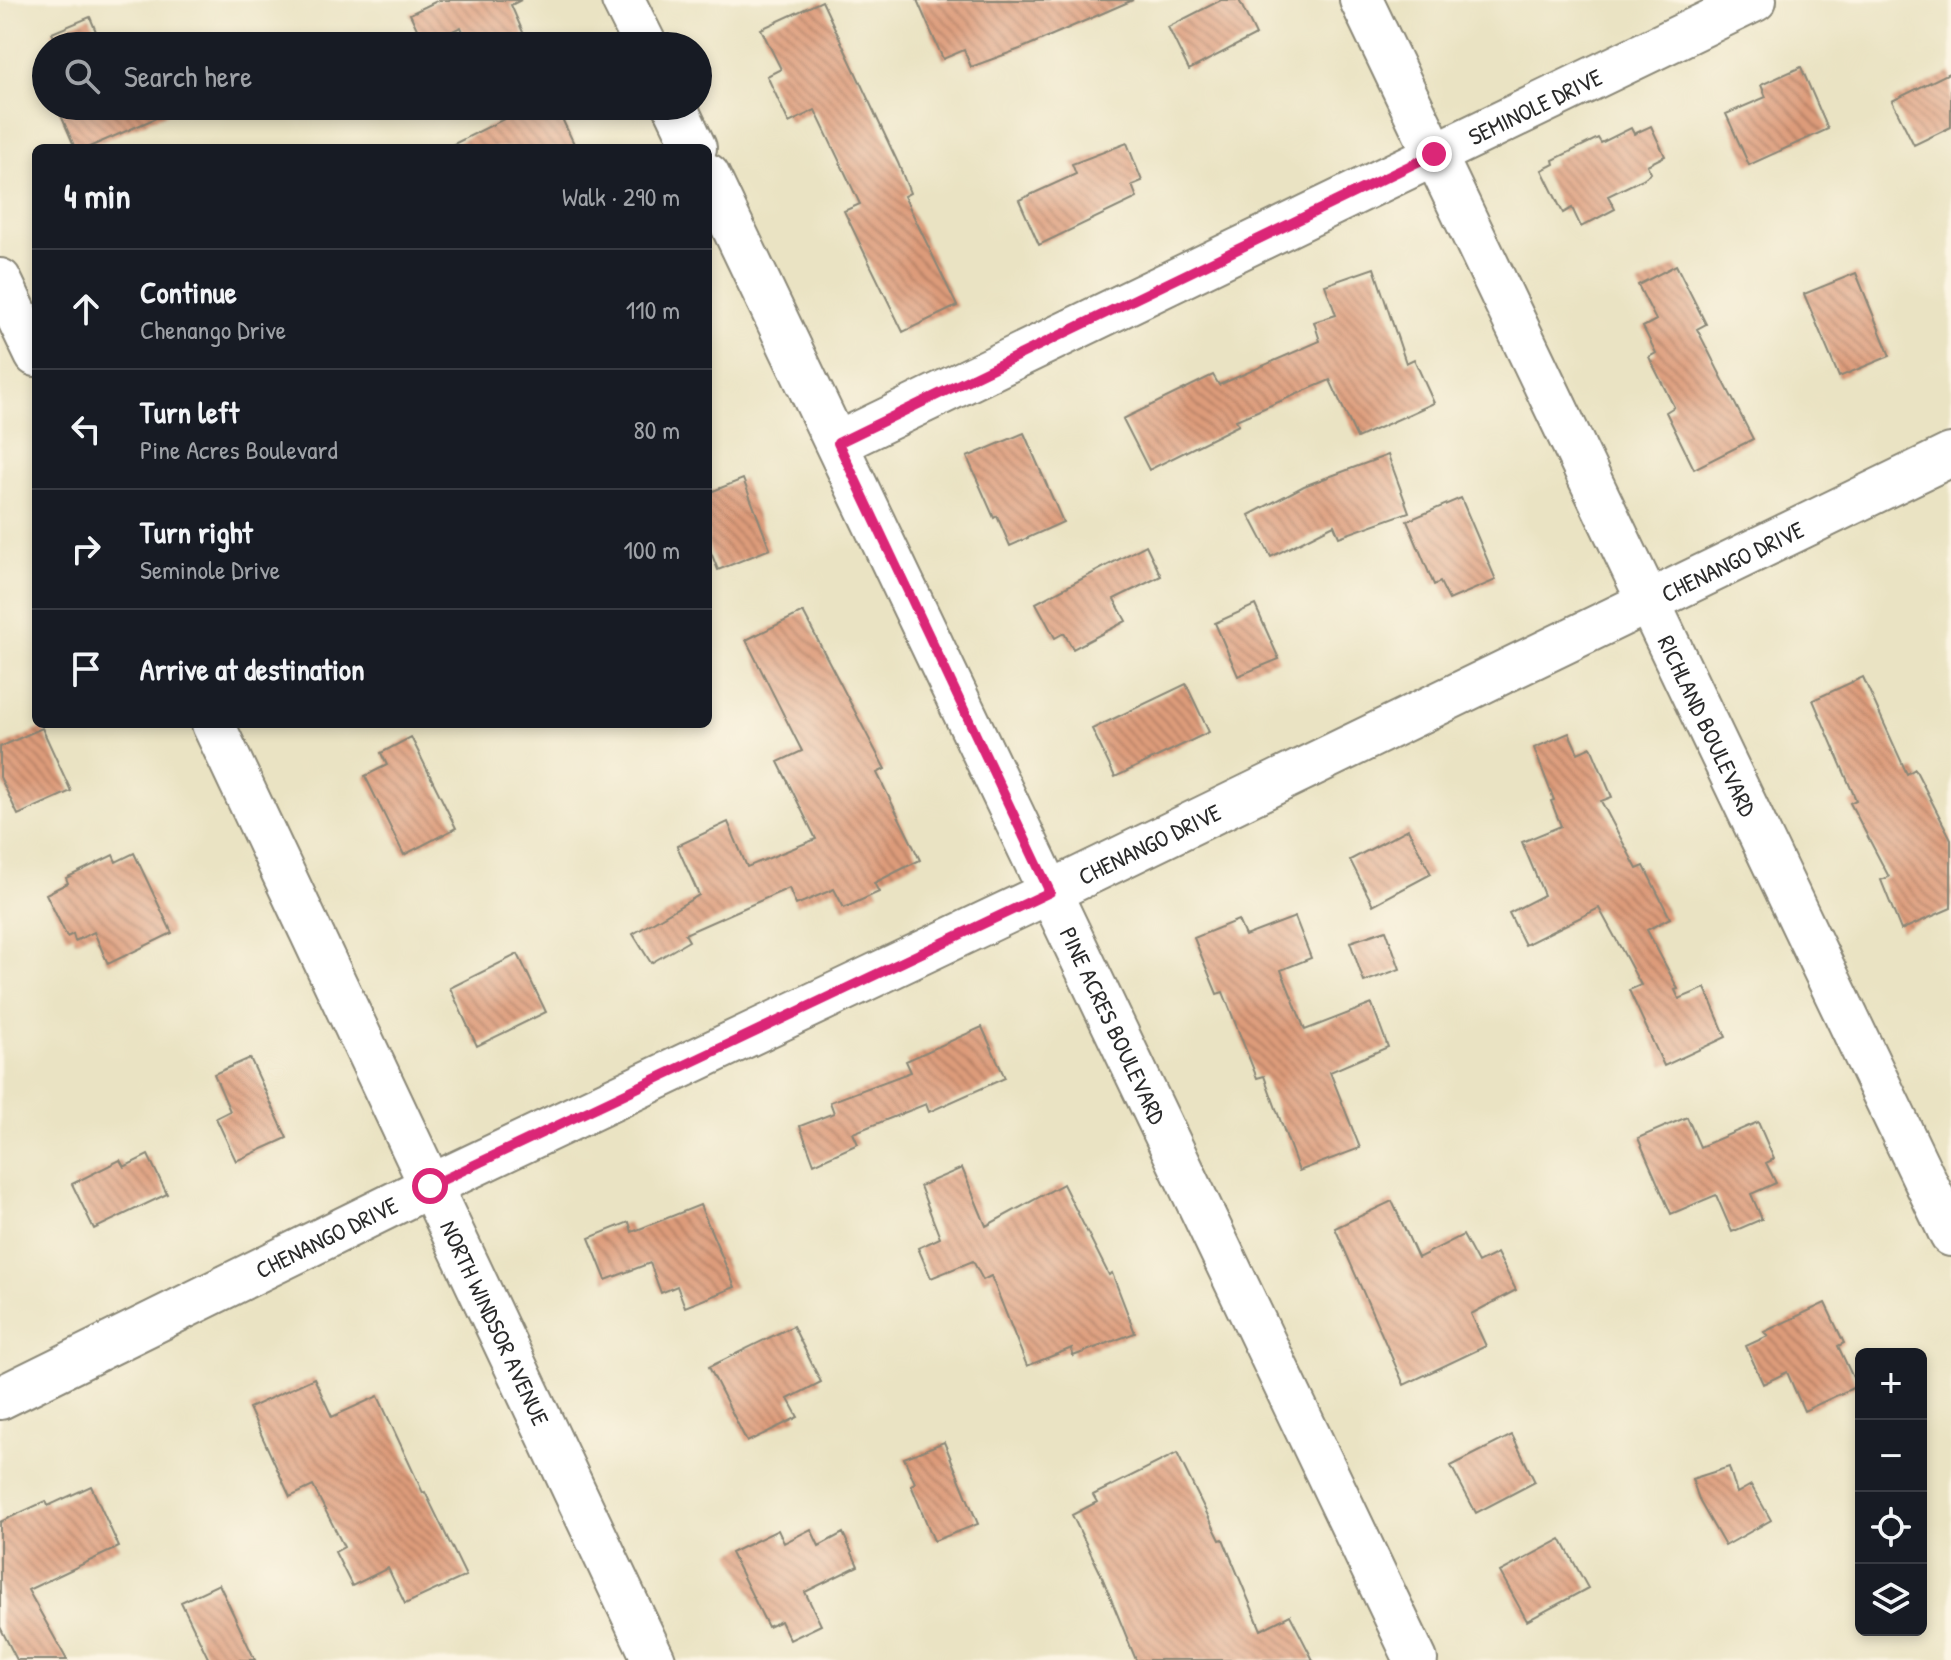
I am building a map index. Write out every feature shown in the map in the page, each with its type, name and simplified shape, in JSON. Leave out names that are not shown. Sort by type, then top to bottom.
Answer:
[{"type":"street","points":[[623,0],[639,32]]},
{"type":"street","name":"RICHLAND BOULEVARD","points":[[1361,0],[1951,1235]]},
{"type":"street","name":"SEMINOLE DRIVE","points":[[838,443],[1755,0]]},
{"type":"street","points":[[682,120],[693,144]]},
{"type":"street","name":"PINE ACRES BOULEVARD","points":[[712,183],[1416,1660]]},
{"type":"street","points":[[0,280],[32,347]]},
{"type":"street","name":"CHENANGO DRIVE","points":[[0,1398],[430,1186],[1050,892],[1951,455]]},
{"type":"street","name":"NORTH WINDSOR AVENUE","points":[[215,728],[654,1660]]},
{"type":"building","points":[[439,0],[521,0],[511,5],[523,32],[463,32],[461,27],[450,32],[418,32],[410,14]]},
{"type":"building","points":[[917,0],[1133,0],[971,67],[964,50],[943,59]]},
{"type":"building","points":[[1221,0],[1239,0],[1256,35],[1189,70],[1168,27]]},
{"type":"building","points":[[822,1],[898,163],[910,193],[904,196],[957,306],[903,332],[844,211],[860,204],[815,110],[789,123],[767,76],[781,69],[761,29]]},
{"type":"building","points":[[90,17],[96,32],[54,32]]},
{"type":"building","points":[[1801,67],[1828,129],[1749,165],[1726,114],[1766,97],[1761,85]]},
{"type":"building","points":[[1951,72],[1951,127],[1914,145],[1892,101]]},
{"type":"building","points":[[63,120],[152,120],[96,144],[73,144]]},
{"type":"building","points":[[502,120],[563,120],[574,144],[454,144]]},
{"type":"building","points":[[1651,126],[1665,156],[1647,165],[1651,173],[1643,179],[1608,196],[1615,209],[1581,227],[1572,208],[1563,213],[1542,170],[1554,164],[1553,160],[1598,138],[1601,143],[1631,128],[1634,134]]},
{"type":"building","points":[[1127,143],[1142,181],[1132,185],[1137,198],[1039,245],[1019,200],[1076,174],[1072,164]]},
{"type":"building","points":[[1676,265],[1706,324],[1697,329],[1753,439],[1694,469],[1666,412],[1674,407],[1649,357],[1656,353],[1643,327],[1656,320],[1638,285]]},
{"type":"building","points":[[1374,268],[1406,363],[1414,359],[1434,403],[1357,438],[1330,380],[1236,420],[1239,425],[1149,470],[1123,419],[1213,375],[1219,385],[1320,341],[1314,322],[1336,315],[1325,285]]},
{"type":"building","points":[[1856,273],[1890,356],[1839,377],[1804,294]]},
{"type":"building","points":[[1024,433],[1063,522],[1010,546],[967,457]]},
{"type":"building","points":[[1388,455],[1409,512],[1339,537],[1334,525],[1271,557],[1249,515],[1304,486]]},
{"type":"building","points":[[743,479],[770,549],[718,570],[712,555],[712,491]]},
{"type":"building","points":[[1461,498],[1496,580],[1449,600],[1440,582],[1434,585],[1407,521]]},
{"type":"building","points":[[1146,545],[1161,576],[1114,599],[1126,621],[1073,649],[1064,633],[1055,638],[1036,603]]},
{"type":"building","points":[[1255,605],[1279,659],[1238,676],[1215,623]]},
{"type":"building","points":[[803,612],[885,769],[877,773],[920,860],[874,883],[879,892],[844,908],[834,889],[796,905],[789,888],[685,934],[689,941],[651,963],[633,934],[699,895],[677,846],[728,822],[747,867],[816,839],[778,762],[802,751],[746,640]]},
{"type":"building","points":[[1863,677],[1907,774],[1915,769],[1951,839],[1951,908],[1901,930],[1881,880],[1889,877],[1850,803],[1856,800],[1813,700]]},
{"type":"building","points":[[1186,684],[1209,732],[1115,777],[1092,729]]},
{"type":"building","points":[[42,728],[71,791],[18,815],[0,777],[0,747]]},
{"type":"building","points":[[1569,733],[1578,753],[1591,747],[1612,797],[1601,801],[1637,869],[1644,866],[1670,918],[1647,930],[1678,989],[1675,990],[1679,999],[1705,988],[1726,1037],[1664,1066],[1629,990],[1641,985],[1599,908],[1525,945],[1509,913],[1544,895],[1522,842],[1561,826],[1534,748]]},
{"type":"building","points":[[411,737],[456,828],[404,855],[365,776],[387,765],[381,753]]},
{"type":"building","points":[[1408,829],[1431,874],[1373,905],[1350,860]]},
{"type":"building","points":[[134,853],[172,933],[108,964],[94,932],[75,941],[73,934],[67,937],[46,894],[68,883],[66,878],[113,855],[116,862]]},
{"type":"building","points":[[1295,917],[1311,958],[1281,970],[1305,1030],[1372,1004],[1388,1047],[1330,1072],[1360,1148],[1299,1171],[1264,1076],[1257,1078],[1223,992],[1217,994],[1194,938],[1238,920],[1245,936]]},
{"type":"building","points":[[1386,930],[1400,969],[1364,982],[1350,942]]},
{"type":"building","points":[[518,954],[546,1012],[477,1046],[450,988]]},
{"type":"building","points":[[982,1027],[1005,1078],[929,1112],[926,1104],[853,1133],[858,1144],[814,1164],[800,1126],[834,1113],[830,1102],[911,1072],[906,1061]]},
{"type":"building","points":[[250,1058],[287,1138],[236,1161],[216,1118],[230,1111],[214,1074]]},
{"type":"building","points":[[1687,1117],[1700,1147],[1758,1122],[1774,1159],[1766,1163],[1776,1183],[1751,1194],[1762,1219],[1732,1232],[1716,1195],[1671,1214],[1638,1138]]},
{"type":"building","points":[[148,1155],[167,1194],[94,1229],[72,1184],[120,1160],[124,1167]]},
{"type":"building","points":[[962,1168],[986,1226],[1063,1184],[1109,1275],[1112,1273],[1135,1333],[1073,1356],[1072,1348],[1027,1366],[991,1276],[983,1280],[973,1261],[931,1278],[918,1248],[940,1238],[920,1186]]},
{"type":"building","points":[[1392,1201],[1418,1258],[1463,1235],[1478,1263],[1497,1253],[1516,1290],[1471,1314],[1486,1346],[1404,1385],[1335,1228]]},
{"type":"building","points":[[700,1205],[735,1287],[685,1307],[677,1286],[661,1293],[650,1263],[606,1280],[589,1238],[629,1222],[632,1232]]},
{"type":"building","points":[[1825,1303],[1844,1343],[1838,1346],[1855,1387],[1804,1411],[1787,1372],[1763,1384],[1746,1346],[1768,1336],[1764,1332]]},
{"type":"building","points":[[793,1326],[821,1382],[788,1399],[798,1417],[747,1442],[709,1367]]},
{"type":"building","points":[[314,1378],[332,1417],[378,1396],[466,1576],[405,1604],[388,1568],[352,1586],[335,1552],[344,1547],[313,1486],[290,1497],[249,1408]]},
{"type":"building","points":[[1512,1435],[1535,1482],[1476,1513],[1451,1466]]},
{"type":"building","points":[[944,1442],[978,1524],[934,1541],[911,1485],[915,1483],[904,1458]]},
{"type":"building","points":[[1177,1453],[1220,1540],[1223,1539],[1261,1630],[1290,1615],[1313,1660],[1136,1660],[1100,1572],[1072,1515],[1097,1502],[1093,1495]]},
{"type":"building","points":[[1729,1467],[1737,1493],[1751,1485],[1771,1520],[1725,1546],[1700,1502],[1692,1479]]},
{"type":"building","points":[[91,1486],[119,1547],[28,1590],[67,1660],[17,1660],[0,1627],[0,1522],[46,1501],[48,1506]]},
{"type":"building","points":[[811,1529],[819,1546],[843,1533],[858,1566],[805,1592],[821,1625],[790,1640],[781,1621],[768,1627],[731,1553],[778,1530],[784,1543]]},
{"type":"building","points":[[1561,1539],[1588,1588],[1527,1621],[1500,1572]]},
{"type":"building","points":[[219,1584],[255,1660],[209,1660],[181,1602]]},
{"type":"route","points":[[430,1186],[1050,892],[838,443],[1434,154]]}]
